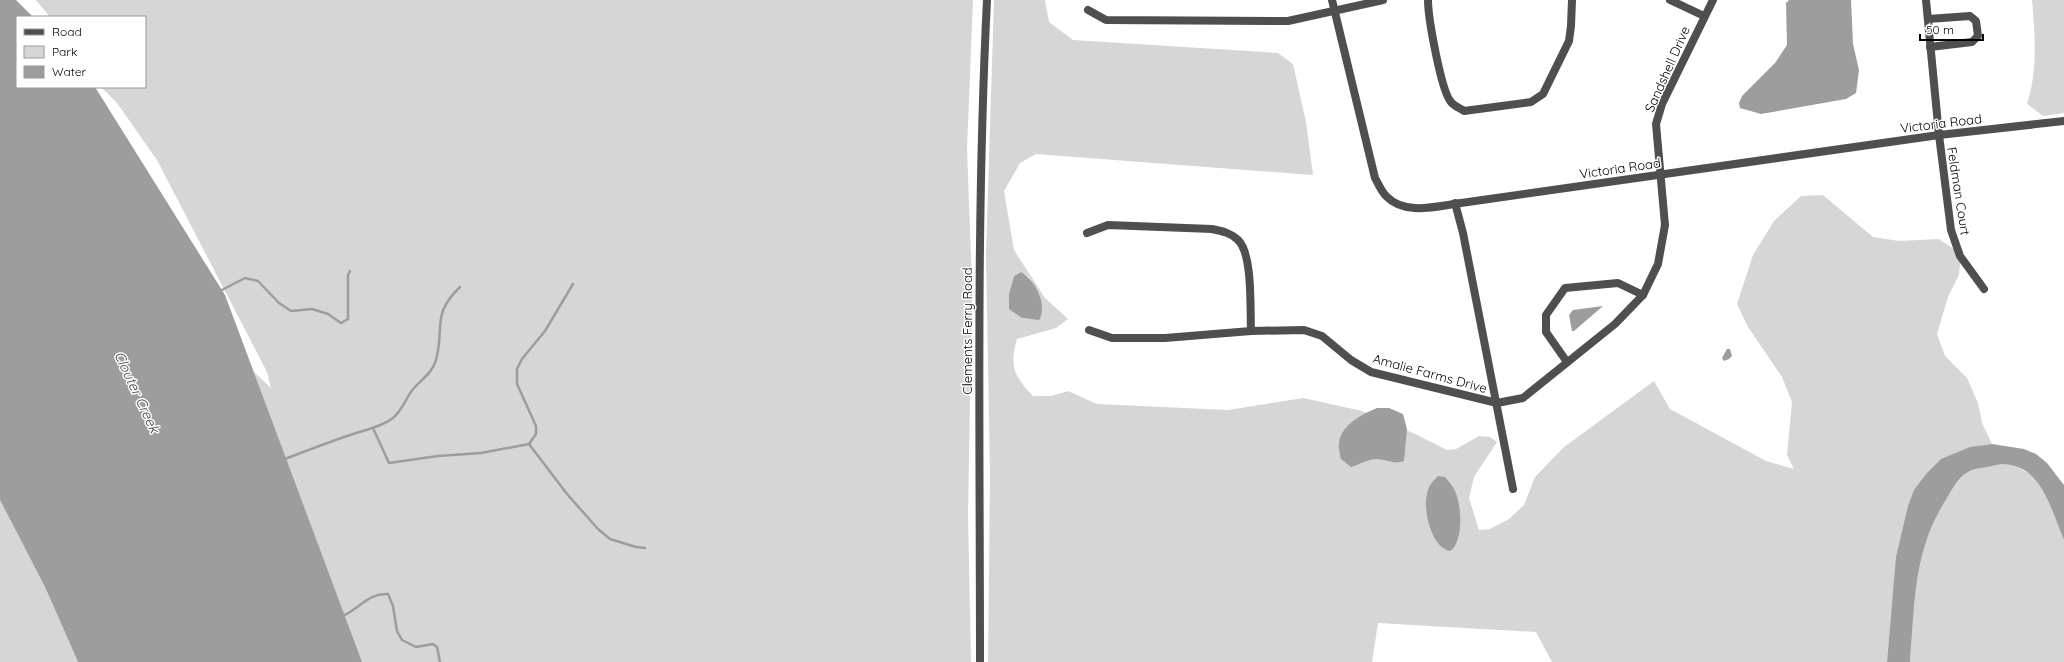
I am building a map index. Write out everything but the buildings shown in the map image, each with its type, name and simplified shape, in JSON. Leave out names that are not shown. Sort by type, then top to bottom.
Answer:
[{"type":"street","name":"Clements Ferry Road","points":[[980,662],[979,258],[982,103],[987,0]]},
{"type":"street","name":"Victoria Road","points":[[1332,0],[1375,178],[1386,196],[1400,206],[1416,208],[1455,204],[1939,135],[2064,122]]},
{"type":"street","points":[[1088,10],[1106,20],[1280,21],[1311,17],[1335,10],[1383,0]]},
{"type":"street","points":[[1428,0],[1428,15],[1445,90],[1451,102],[1464,111],[1531,102],[1544,94],[1569,41],[1572,26],[1572,0]]},
{"type":"street","points":[[1670,0],[1704,16]]},
{"type":"street","name":"Sandshell Drive","points":[[1643,295],[1658,264],[1665,225],[1656,124],[1662,104],[1713,0]]},
{"type":"street","points":[[1926,0],[1939,135]]},
{"type":"street","points":[[1928,19],[1970,16],[1976,21],[1978,36],[1972,42],[1930,47]]},
{"type":"street","name":"Feldman Court","points":[[1939,135],[1951,230],[1960,256],[1984,289]]},
{"type":"street","points":[[1455,204],[1463,233],[1513,489]]},
{"type":"street","points":[[1087,233],[1108,225],[1212,229],[1228,233],[1238,240],[1244,250],[1248,280],[1251,331]]},
{"type":"street","points":[[1567,362],[1546,332],[1546,314],[1565,288],[1618,283],[1643,295]]},
{"type":"street","name":"Amalie Farms Drive","points":[[1089,330],[1112,338],[1165,338],[1251,331],[1304,330],[1322,336],[1351,360],[1370,372],[1497,403],[1523,398],[1615,324],[1643,295]]},
{"type":"green space","points":[[36,0],[973,0],[967,149],[972,284],[968,514],[971,662],[324,662],[252,370],[271,388],[267,372],[157,160],[117,103],[102,88],[146,88],[146,16],[49,16]]},
{"type":"green space","points":[[994,0],[1045,0],[1049,22],[1073,40],[1278,53],[1293,64],[1306,122],[1313,175],[1036,154],[1020,163],[1004,191],[1014,250],[1045,298],[1068,319],[1056,328],[1017,339],[1013,356],[1015,370],[1021,382],[1033,396],[1051,396],[1068,391],[1097,404],[1228,410],[1303,398],[1362,411],[1413,433],[1447,450],[1456,449],[1479,436],[1490,437],[1497,442],[1474,477],[1469,498],[1479,530],[1490,529],[1509,519],[1524,505],[1535,477],[1564,447],[1654,381],[1670,409],[1766,461],[1794,469],[1787,455],[1792,402],[1782,377],[1748,327],[1737,304],[1753,255],[1774,221],[1801,196],[1823,195],[1873,237],[1899,241],[1939,239],[1961,254],[1959,275],[1948,297],[1937,334],[1945,356],[1967,378],[1978,403],[1982,423],[1992,444],[1982,445],[1908,506],[1892,605],[1887,662],[1552,662],[1536,632],[1378,623],[1372,662],[988,662],[990,475],[986,254]],"holes":[[[1021,272],[1029,277],[1040,297],[1027,319],[1022,318],[1009,294],[1014,276]]]},
{"type":"green space","points":[[2032,0],[2064,0],[2064,113],[2043,116],[2027,104],[2033,78],[2035,52]]},
{"type":"green space","points":[[1995,465],[2014,465],[2032,475],[2049,498],[2064,540],[2064,662],[1910,662],[1918,577],[1928,537],[1936,517],[1951,490],[1965,474],[1974,470]]},
{"type":"green space","points":[[0,500],[45,587],[78,662],[0,662]]},
{"type":"water","name":"Clouter Creek","points":[[0,0],[16,0],[32,16],[16,16],[16,88],[96,88],[225,295],[362,662],[78,662],[45,587],[0,500]]},
{"type":"water","points":[[1789,0],[1851,0],[1853,44],[1859,70],[1856,93],[1846,99],[1761,114],[1740,108],[1739,103],[1742,96],[1775,63],[1787,45],[1786,3]]},
{"type":"water","points":[[1021,272],[1031,281],[1039,293],[1042,307],[1039,320],[1022,318],[1009,309],[1009,294],[1014,276]]},
{"type":"water","points":[[1603,306],[1574,331],[1572,331],[1569,315],[1573,310]]},
{"type":"water","points":[[1727,349],[1730,349],[1732,356],[1724,361],[1722,358]]},
{"type":"water","points":[[1377,408],[1389,408],[1403,414],[1407,429],[1404,461],[1393,462],[1373,459],[1351,467],[1341,459],[1339,443],[1341,437],[1353,421],[1365,413]]},
{"type":"water","points":[[1992,444],[2024,449],[2036,454],[2047,463],[2064,485],[2064,540],[2040,486],[2032,476],[2021,468],[2008,465],[1992,466],[1973,470],[1965,474],[1953,487],[1936,518],[1922,557],[1915,598],[1910,662],[1887,662],[1896,557],[1908,506],[1914,490],[1926,474],[1941,459],[1970,447]]},
{"type":"water","points":[[1438,476],[1445,477],[1451,484],[1457,495],[1459,503],[1460,531],[1455,546],[1450,551],[1443,548],[1433,535],[1426,509],[1428,489]]},
{"type":"waterway","points":[[220,291],[245,278],[258,281],[279,303],[291,311],[312,309],[328,314],[341,323],[348,319],[348,275],[350,271]]},
{"type":"waterway","points":[[373,428],[389,463],[438,456],[481,453],[529,444],[536,434],[536,426],[517,384],[517,369],[522,359],[545,331],[573,284]]},
{"type":"waterway","points":[[285,459],[380,425],[393,418],[414,388],[430,372],[435,364],[442,313],[445,305],[460,287]]},
{"type":"waterway","points":[[529,444],[567,494],[598,529],[610,539],[636,547],[645,548]]},
{"type":"waterway","points":[[343,616],[370,598],[381,594],[388,594],[393,606],[397,631],[402,640],[416,647],[433,644],[437,647],[440,662]]}]
